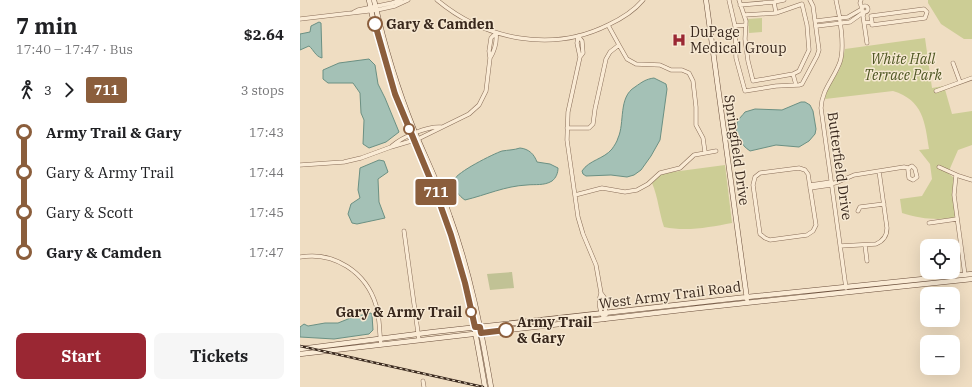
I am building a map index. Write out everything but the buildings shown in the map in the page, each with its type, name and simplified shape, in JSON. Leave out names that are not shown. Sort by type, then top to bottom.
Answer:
[{"type":"main road","points":[[369,0],[374,9]]},
{"type":"main road","points":[[374,0],[374,9],[389,75],[441,199],[477,327],[486,387]]},
{"type":"main road","name":"Springfield Drive","points":[[706,0],[747,303]]},
{"type":"main road","name":"West Army Trail Road","points":[[300,349],[478,334],[972,276]]},
{"type":"main road","name":"West Army Trail Road","points":[[300,354],[380,342],[418,334],[477,327],[747,297],[846,290]]},
{"type":"main road","points":[[478,334],[491,387]]},
{"type":"street","points":[[300,19],[354,12],[359,13],[401,0]]},
{"type":"street","points":[[374,9],[396,6],[408,0]]},
{"type":"street","points":[[438,0],[466,20],[496,33],[538,40],[592,33],[628,13],[643,0]]},
{"type":"street","points":[[729,0],[735,26],[736,58],[745,91],[748,92],[776,86],[802,84],[819,50],[814,6],[810,0]]},
{"type":"street","points":[[753,81],[748,61],[746,25],[739,2],[774,2],[784,0]]},
{"type":"street","name":"Butterfield Drive","points":[[836,0],[842,56],[840,63],[824,91],[821,108],[846,290]]},
{"type":"street","points":[[861,0],[860,3],[863,10],[868,43]]},
{"type":"street","points":[[774,2],[776,13]]},
{"type":"street","points":[[743,84],[793,74],[799,71],[809,50],[807,25],[802,4],[776,13],[744,15]]},
{"type":"street","points":[[865,23],[872,22],[872,25],[925,18],[928,14],[924,9],[871,16],[872,22]]},
{"type":"street","points":[[807,25],[839,21],[863,10]]},
{"type":"street","points":[[608,25],[628,59],[636,64],[660,65],[671,70],[682,70],[689,73],[693,81],[696,107],[696,125],[703,138],[706,152]]},
{"type":"street","points":[[735,26],[746,25]]},
{"type":"street","points":[[300,164],[331,163],[354,160],[416,140],[469,114],[479,105],[487,86],[491,38],[496,33]]},
{"type":"street","points":[[578,36],[577,43],[580,57],[569,106],[567,140],[580,226],[596,265],[601,293],[604,297],[606,313],[605,319]]},
{"type":"street","points":[[567,128],[589,128],[593,126],[595,108],[606,59],[610,52],[619,45]]},
{"type":"street","points":[[953,63],[960,82]]},
{"type":"street","points":[[793,74],[796,85]]},
{"type":"street","points":[[936,91],[972,78]]},
{"type":"street","points":[[391,147],[413,134],[433,126],[441,127]]},
{"type":"street","points":[[575,195],[602,188],[625,192],[637,190],[648,184],[660,173],[675,170],[684,165],[694,155],[716,151]]},
{"type":"street","points":[[940,167],[956,175],[972,180]]},
{"type":"street","points":[[799,168],[805,170],[808,174],[810,187],[816,225],[813,231],[807,235],[770,240],[760,234],[753,185],[755,177],[760,173],[799,168]]},
{"type":"street","points":[[810,187],[831,184],[854,175],[908,168]]},
{"type":"street","points":[[840,246],[876,244],[881,242],[886,236],[887,229],[879,171]]},
{"type":"street","points":[[956,175],[954,191],[965,277]]},
{"type":"street","points":[[858,211],[860,208],[884,204]]},
{"type":"street","points":[[929,223],[957,219]]},
{"type":"street","points":[[404,232],[418,340]]},
{"type":"street","points":[[865,245],[867,261]]},
{"type":"street","points":[[300,257],[312,256],[330,258],[347,266],[361,277],[370,290],[376,303],[380,342]]},
{"type":"street","points":[[601,293],[599,297],[601,314],[605,319]]},
{"type":"street","points":[[423,381],[424,387]]},
{"type":"green space","points":[[928,0],[972,0],[972,39],[964,39],[941,24],[928,3]]},
{"type":"green space","points":[[762,18],[762,32],[749,33],[748,19]]},
{"type":"green space","name":"White Hall Terrace Park","points":[[925,38],[932,88],[944,86],[952,114],[972,111],[972,145],[958,150],[948,173],[954,178],[952,193],[955,215],[954,218],[940,219],[916,217],[902,213],[900,199],[922,196],[932,179],[930,164],[919,150],[929,149],[924,121],[917,106],[911,100],[893,91],[825,99],[832,81],[839,71],[845,49]]},
{"type":"green space","points":[[725,165],[732,223],[690,229],[664,227],[652,183],[659,176],[665,173]]},
{"type":"green space","points":[[512,272],[514,288],[490,290],[487,274]]},
{"type":"shaded area","points":[[319,22],[321,23],[322,58],[309,46],[300,50],[300,34],[310,32],[311,26]]},
{"type":"shaded area","points":[[369,59],[375,65],[378,84],[399,132],[386,142],[369,148],[363,144],[364,120],[361,113],[360,93],[353,83],[328,83],[323,79],[323,70],[339,63]]},
{"type":"shaded area","points":[[654,78],[666,84],[667,89],[660,140],[641,170],[634,175],[627,177],[611,175],[586,176],[583,174],[582,171],[585,167],[609,152],[616,142],[620,132],[624,104],[630,91],[644,81]]},
{"type":"shaded area","points":[[801,102],[805,102],[810,105],[813,111],[816,129],[815,134],[809,141],[799,147],[776,145],[750,151],[739,139],[736,127],[738,120],[745,112],[755,109],[782,110]]},
{"type":"shaded area","points":[[520,148],[531,152],[537,162],[550,164],[558,168],[558,172],[553,180],[549,183],[543,184],[511,187],[465,200],[456,192],[453,183],[454,180],[462,173],[497,153]]},
{"type":"shaded area","points":[[379,160],[384,161],[388,172],[378,179],[379,202],[385,218],[357,224],[352,223],[348,214],[351,204],[360,198],[358,190],[360,168]]},
{"type":"shaded area","points":[[371,313],[373,330],[369,334],[334,339],[300,337],[300,327],[304,324],[308,326],[325,323],[338,323],[353,317]]},
{"type":"railway","points":[[300,346],[483,387]]},
{"type":"bus line","name":"711","points":[[375,24],[395,94],[436,193],[451,235],[465,283],[475,327],[480,327],[481,333],[506,330]]},
{"type":"place","name":"Gary & Camden","points":[[375,24]]},
{"type":"place","name":"DuPage Medical Group","points":[[679,40]]},
{"type":"place","name":"Gary & Army Trail","points":[[471,312]]},
{"type":"place","name":"Army Trail & Gary","points":[[506,330]]}]
